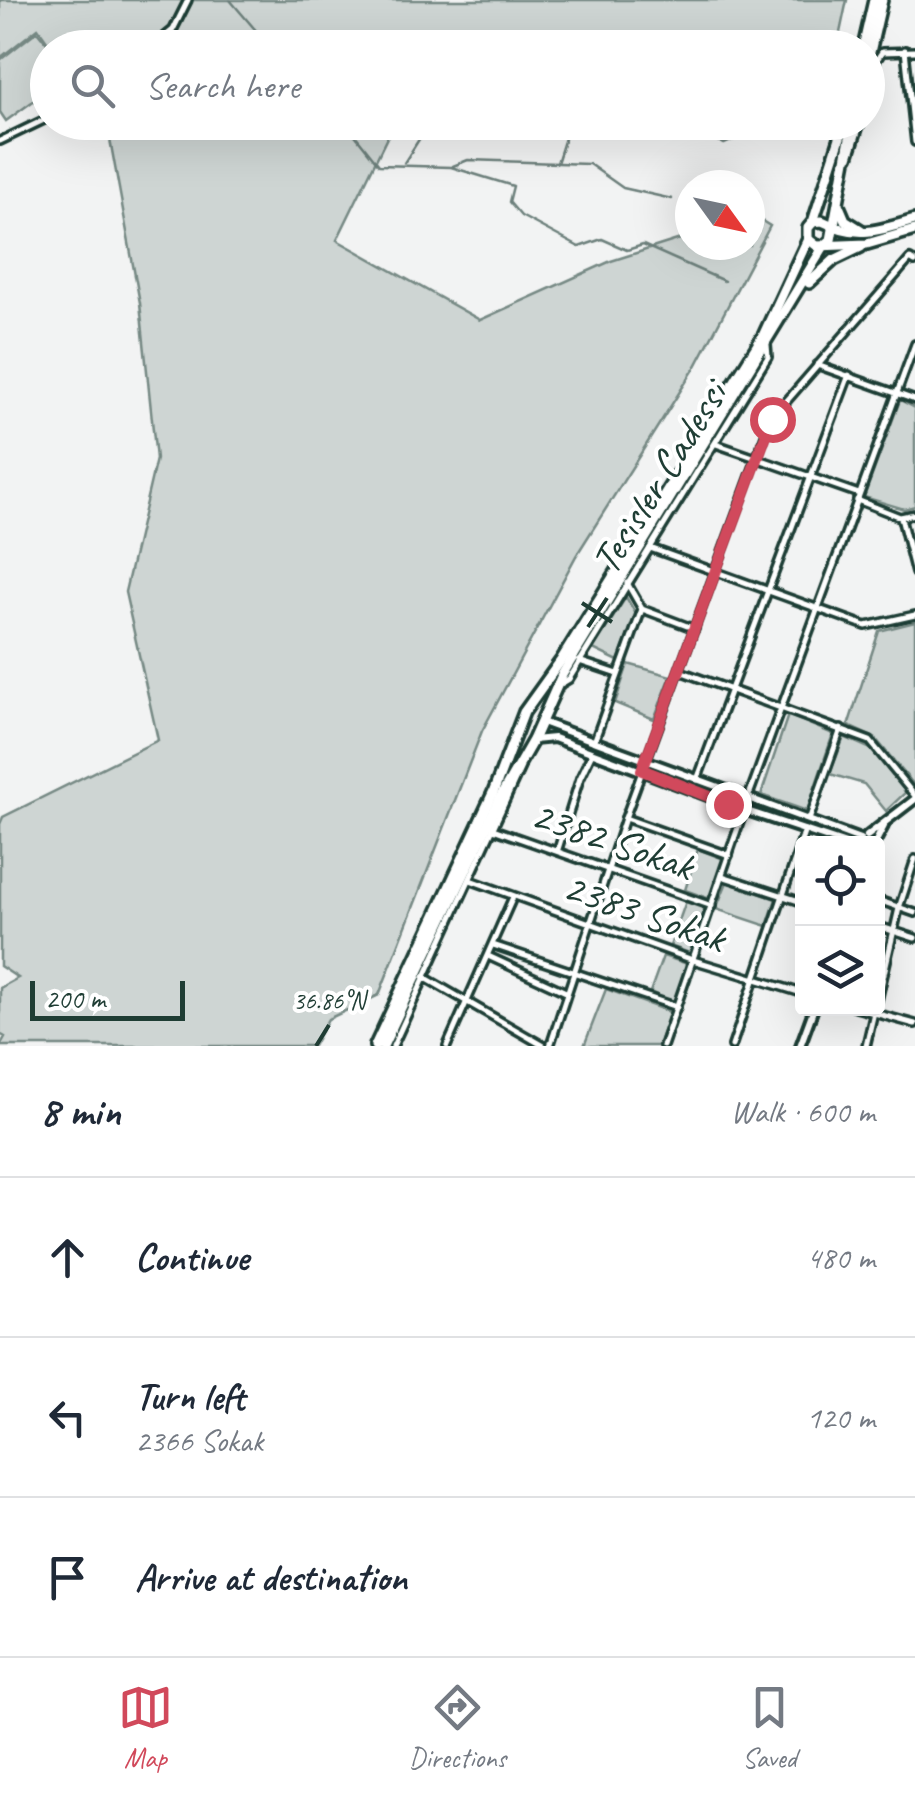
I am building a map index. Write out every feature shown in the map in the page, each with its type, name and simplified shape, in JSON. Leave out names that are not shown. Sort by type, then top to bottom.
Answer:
[{"type":"main road","points":[[867,30],[874,0]]},
{"type":"main road","points":[[875,30],[882,0]]},
{"type":"main road","points":[[375,1046],[493,794],[524,712],[562,658],[763,336],[808,239],[808,228],[814,222],[839,140]]},
{"type":"main road","points":[[383,1046],[557,686],[831,240],[852,140]]},
{"type":"main road","points":[[838,200],[845,220],[867,238]]},
{"type":"main road","points":[[786,313],[837,257],[867,238],[915,220]]},
{"type":"main road","points":[[814,222],[826,222],[832,228],[867,238]]},
{"type":"main road","points":[[808,239],[813,245],[824,246],[915,230]]},
{"type":"main road","points":[[524,712],[534,711],[542,722]]},
{"type":"main road","points":[[516,731],[522,740],[533,740]]},
{"type":"street","points":[[173,30],[188,0]]},
{"type":"street","points":[[906,50],[915,142]]},
{"type":"street","points":[[885,52],[915,51]]},
{"type":"street","points":[[0,142],[30,127]]},
{"type":"street","points":[[424,977],[547,1046],[642,770],[778,409],[910,260],[915,262]]},
{"type":"street","name":"Tesisler Cadessi","points":[[557,686],[568,679],[580,661],[715,444],[768,357],[767,344]]},
{"type":"street","points":[[748,798],[915,344]]},
{"type":"street","points":[[817,365],[915,400]]},
{"type":"street","points":[[697,780],[849,375]]},
{"type":"street","points":[[715,444],[810,475],[900,518],[915,514]]},
{"type":"street","points":[[900,518],[915,573]]},
{"type":"street","points":[[650,548],[866,626],[915,615]]},
{"type":"street","points":[[627,582],[642,609],[695,629]]},
{"type":"street","points":[[594,742],[642,609]]},
{"type":"street","points":[[580,661],[618,674]]},
{"type":"street","points":[[680,671],[841,729],[880,750],[915,798],[867,836]]},
{"type":"street","points":[[542,722],[851,836]]},
{"type":"street","points":[[809,820],[841,729]]},
{"type":"street","points":[[533,740],[554,738],[822,836]]},
{"type":"street","points":[[558,850],[592,752]]},
{"type":"street","points":[[393,1046],[516,783],[524,756]]},
{"type":"street","points":[[663,1046],[744,810]]},
{"type":"street","points":[[625,818],[730,855]]},
{"type":"street","points":[[879,836],[888,821]]},
{"type":"street","name":"2382 Sokak","points":[[493,829],[712,906]]},
{"type":"street","points":[[732,1046],[804,830]]},
{"type":"street","points":[[885,970],[915,859]]},
{"type":"street","points":[[722,876],[795,900]]},
{"type":"street","name":"2383 Sokak","points":[[470,880],[693,960],[795,991]]},
{"type":"street","points":[[448,1046],[513,897]]},
{"type":"street","points":[[885,903],[915,913]]},
{"type":"street","points":[[885,928],[915,938]]},
{"type":"street","points":[[493,944],[677,1007]]},
{"type":"street","points":[[488,956],[566,992]]},
{"type":"street","points":[[885,1014],[915,1024]]},
{"type":"street","points":[[800,1046],[811,1016]]},
{"type":"street","points":[[866,1046],[874,1016]]},
{"type":"shaded area","points":[[0,0],[847,0],[841,30],[38,28],[30,30],[30,34],[0,58]]},
{"type":"shaded area","points":[[30,36],[30,103],[6,121],[0,112],[0,60]]},
{"type":"shaded area","points":[[110,140],[386,140],[337,240],[480,320],[611,261],[675,241],[675,260],[752,260],[696,366],[576,556],[482,731],[379,995],[328,1019],[313,1046],[0,1046],[5,1037],[0,1034],[0,988],[18,978],[0,966],[3,817],[158,740],[125,592],[156,459],[140,303]]},
{"type":"shaded area","points":[[900,400],[915,408],[915,506],[904,509],[864,497]]},
{"type":"shaded area","points":[[626,597],[636,614],[618,661],[593,649]]},
{"type":"shaded area","points":[[915,622],[915,786],[875,738],[848,726],[879,631]]},
{"type":"shaded area","points":[[628,664],[671,676],[654,719],[615,703]]},
{"type":"shaded area","points":[[788,715],[833,734],[807,811],[761,795]]},
{"type":"shaded area","points":[[844,737],[871,749],[906,792],[886,811],[864,784],[830,774]]},
{"type":"shaded area","points":[[698,849],[724,859],[710,899],[685,890]]},
{"type":"shaded area","points":[[727,882],[776,899],[767,926],[716,909]]},
{"type":"shaded area","points":[[686,901],[707,908],[692,954],[670,946]]},
{"type":"shaded area","points":[[663,956],[688,964],[674,1003],[650,992]]},
{"type":"shaded area","points":[[606,989],[670,1012],[658,1046],[584,1046]]},
{"type":"waterway","points":[[230,0],[256,30]]},
{"type":"waterway","points":[[359,140],[379,165],[451,167],[513,186],[509,202],[521,216],[579,247],[602,239],[627,250],[643,245],[724,281]]},
{"type":"waterway","points":[[404,163],[419,140]]},
{"type":"waterway","points":[[557,163],[564,140]]},
{"type":"waterway","points":[[717,140],[724,144],[733,140]]},
{"type":"waterway","points":[[453,166],[468,160],[589,164],[623,188],[672,199]]},
{"type":"route","points":[[728,804],[642,770],[772,419]]}]
